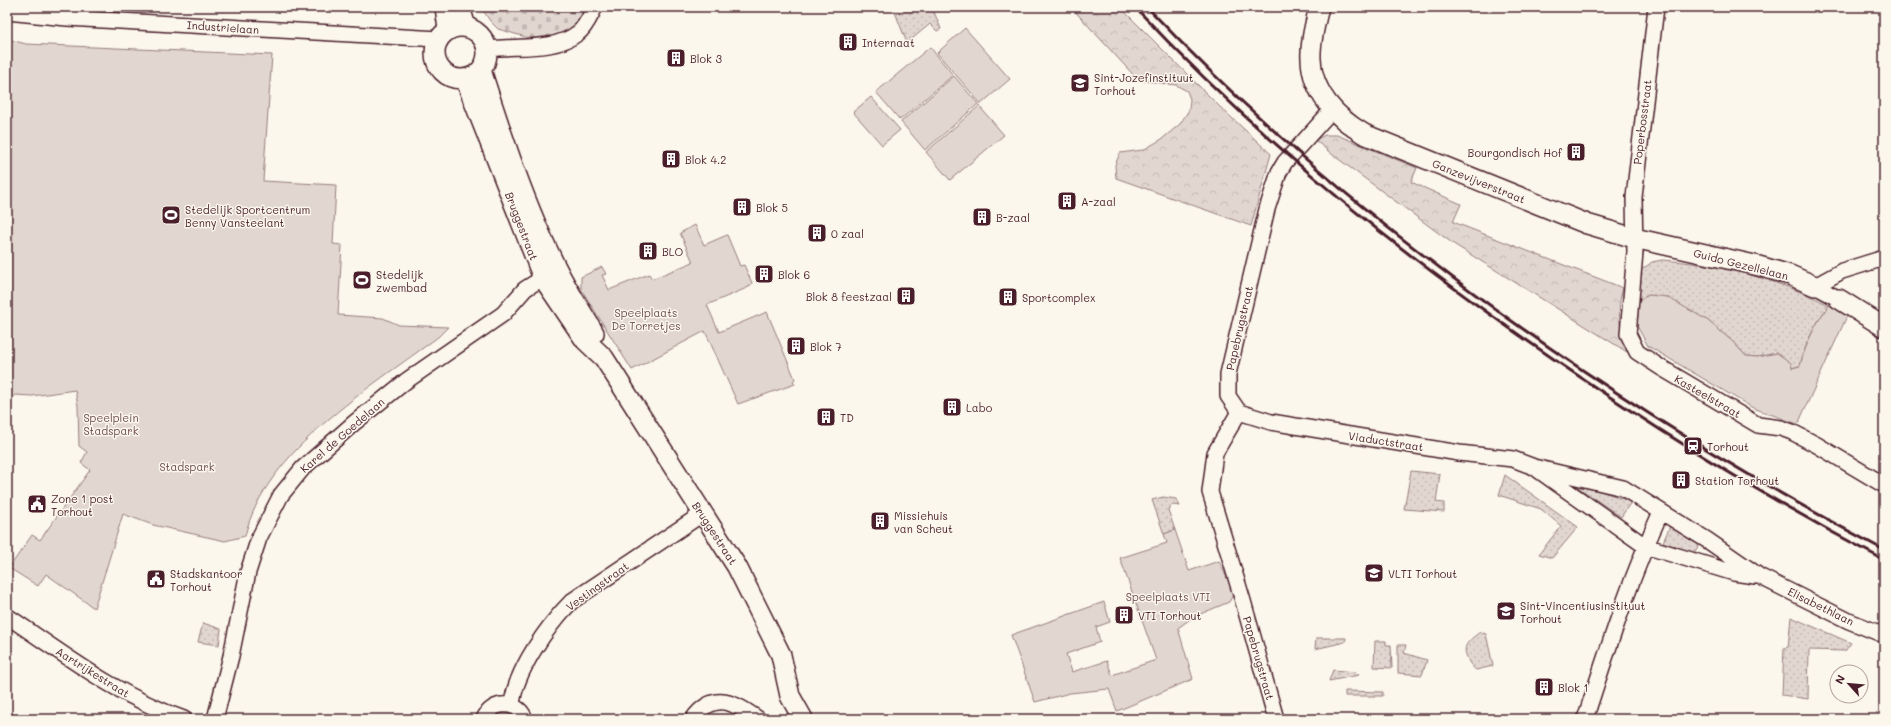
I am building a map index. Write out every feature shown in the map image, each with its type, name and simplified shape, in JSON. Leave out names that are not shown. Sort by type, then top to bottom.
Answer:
[{"type":"street","points":[[445,7],[451,32]]},
{"type":"street","points":[[451,32],[474,30],[481,36],[488,49],[486,62],[473,74],[456,79],[447,76],[440,70],[434,53],[451,32],[460,7]]},
{"type":"street","points":[[488,49],[562,42],[578,33],[585,25],[595,7]]},
{"type":"street","name":"Ganzevijverstraat","points":[[1319,7],[1311,43],[1310,60],[1319,91],[1332,110],[1348,125],[1364,134],[1588,224],[1634,238]]},
{"type":"street","name":"Poperbosstraat","points":[[1634,238],[1634,197],[1656,7]]},
{"type":"street","name":"Industrielaan","points":[[7,12],[67,18],[451,32]]},
{"type":"street","name":"Bruggestraat","points":[[473,74],[550,273],[585,340],[604,358],[737,567],[781,656],[790,696],[803,719]]},
{"type":"street","name":"Papebrugstraat","points":[[1276,719],[1243,601],[1210,492],[1215,453],[1239,412],[1228,396],[1228,374],[1274,184],[1285,162],[1332,110]]},
{"type":"street","name":"Guido Gezellelaan","points":[[1634,238],[1759,266],[1790,275],[1839,299],[1884,327]]},
{"type":"street","name":"Kasteelstraat","points":[[1634,238],[1635,252],[1628,334],[1637,352],[1758,425],[1781,428],[1792,432],[1817,445],[1884,485]]},
{"type":"street","points":[[1815,286],[1842,271],[1884,258]]},
{"type":"street","name":"Karel de Goedelaan","points":[[215,719],[231,656],[248,572],[259,538],[281,495],[303,468],[406,381],[503,314],[525,289],[550,273]]},
{"type":"street","name":"Viaductstraat","points":[[1239,412],[1271,422],[1459,453],[1513,459],[1534,467],[1623,488],[1661,512]]},
{"type":"street","name":"Viaductstraat","points":[[1534,467],[1569,494],[1645,546]]},
{"type":"street","points":[[1585,719],[1645,546],[1661,512]]},
{"type":"street","name":"Elisabethlaan","points":[[1661,512],[1707,540],[1759,576],[1849,621],[1884,635]]},
{"type":"street","name":"Vestingstraat","points":[[512,705],[513,694],[520,677],[554,619],[572,601],[702,514]]},
{"type":"street","name":"Elisabethlaan","points":[[1645,546],[1734,573],[1759,576]]},
{"type":"street","name":"Aartrijkestraat","points":[[7,616],[113,687],[163,712],[184,719]]},
{"type":"street","points":[[693,719],[701,708],[718,702],[737,705],[758,719]]},
{"type":"street","points":[[484,719],[492,708],[499,705],[512,705],[519,709],[525,719]]},
{"type":"green space","points":[[481,7],[588,7],[574,28],[562,35],[549,38],[529,38],[498,29],[490,21]]},
{"type":"green space","points":[[893,7],[932,7],[941,29],[937,31],[930,24],[907,43]]},
{"type":"green space","points":[[1071,7],[1120,7],[1219,106],[1271,154],[1251,226],[1116,178],[1115,165],[1120,153],[1143,150],[1162,139],[1180,124],[1189,110],[1190,99],[1187,91],[1176,85],[1138,80]]},
{"type":"green space","points":[[965,28],[1010,79],[981,104],[937,53]]},
{"type":"green space","name":"Stedelijk Sportcentrum Benny Vansteelant","points":[[7,39],[26,44],[272,55],[263,181],[336,185],[333,244],[342,245],[338,315],[383,318],[399,325],[448,327],[438,337],[382,377],[324,423],[297,449],[274,476],[256,505],[245,536],[225,541],[153,525],[123,514],[94,608],[46,574],[38,586],[9,568],[32,535],[40,540],[90,470],[81,463],[87,452],[79,446],[78,406],[75,390],[32,396],[15,395],[7,406]]},
{"type":"green space","points":[[930,47],[953,75],[900,120],[876,92]]},
{"type":"green space","points":[[954,76],[978,104],[925,150],[901,122]]},
{"type":"green space","points":[[871,97],[900,130],[882,145],[853,112]]},
{"type":"green space","points":[[979,106],[1004,135],[950,180],[926,152]]},
{"type":"green space","points":[[1325,135],[1337,135],[1417,168],[1411,182],[1461,204],[1453,222],[1623,288],[1619,312],[1622,336],[1627,352],[1452,243],[1315,140]]},
{"type":"green space","name":"Speelplaats De Torretjes","points":[[695,225],[704,245],[727,235],[740,266],[744,265],[752,283],[749,287],[707,305],[719,332],[767,312],[795,379],[793,381],[795,384],[738,404],[705,331],[632,370],[581,289],[581,277],[602,267],[606,274],[602,275],[609,290],[649,274],[652,279],[693,262],[680,233]]},
{"type":"green space","points":[[1662,260],[1705,265],[1748,274],[1769,280],[1829,305],[1811,334],[1800,366],[1791,368],[1777,353],[1757,357],[1746,356],[1732,341],[1707,320],[1649,295],[1639,300],[1640,271],[1652,262]]},
{"type":"green space","points":[[1649,295],[1667,297],[1707,320],[1732,341],[1746,356],[1757,357],[1777,353],[1791,363],[1792,368],[1800,366],[1805,349],[1819,319],[1829,305],[1847,316],[1798,424],[1753,408],[1648,346],[1637,326],[1639,300]]},
{"type":"green space","points":[[1411,471],[1440,474],[1436,502],[1444,503],[1444,512],[1404,509]]},
{"type":"green space","points":[[1505,475],[1578,527],[1552,558],[1539,554],[1561,526],[1541,509],[1499,495]]},
{"type":"green space","points":[[1577,482],[1631,502],[1621,517],[1575,485]]},
{"type":"green space","points":[[1163,497],[1176,499],[1180,506],[1173,505],[1168,510],[1175,530],[1164,534],[1152,500]]},
{"type":"green space","points":[[1670,526],[1699,545],[1694,553],[1663,542]]},
{"type":"green space","name":"Speelplaats VTI","points":[[1175,530],[1189,571],[1219,561],[1234,593],[1229,602],[1193,617],[1178,628],[1193,679],[1117,711],[1109,689],[1070,693],[1035,702],[1011,635],[1104,602],[1110,622],[1096,627],[1100,642],[1066,654],[1072,672],[1107,661],[1112,675],[1156,660],[1120,558],[1167,543],[1164,534]]},
{"type":"green space","points":[[1791,617],[1851,643],[1845,651],[1809,650],[1808,699],[1782,695],[1784,648],[1788,647]]},
{"type":"green space","points":[[203,623],[221,629],[219,645],[198,642]]},
{"type":"green space","points":[[1480,632],[1486,634],[1493,666],[1476,670],[1469,663],[1465,649],[1473,637]]},
{"type":"green space","points":[[1316,638],[1346,638],[1345,642],[1315,649]]},
{"type":"green space","points":[[1375,641],[1386,641],[1386,645],[1391,645],[1392,668],[1374,667]]},
{"type":"green space","points":[[1398,645],[1406,645],[1404,653],[1427,660],[1422,675],[1398,673]]},
{"type":"green space","points":[[1333,670],[1356,672],[1359,675],[1329,681]]},
{"type":"green space","points":[[1345,691],[1383,692],[1383,696],[1345,696]]},
{"type":"railway","points":[[1135,7],[1180,54],[1275,143],[1324,186],[1426,267],[1532,344],[1661,430],[1793,510],[1884,560]]},
{"type":"railway","points":[[1147,7],[1227,87],[1312,164],[1401,238],[1493,308],[1589,374],[1686,437],[1785,495],[1884,550]]},
{"type":"place","name":"Internaat","points":[[848,42]]},
{"type":"place","name":"Blok 3","points":[[676,58]]},
{"type":"place","name":"Sint-Jozefinstituut Torhout","points":[[1080,83]]},
{"type":"place","name":"Bourgondisch Hof","points":[[1576,152]]},
{"type":"place","name":"Blok 4.2","points":[[671,159]]},
{"type":"place","name":"A-zaal","points":[[1067,201]]},
{"type":"place","name":"Blok 5","points":[[742,207]]},
{"type":"place","name":"Stedelijk Sportcentrum Benny Vansteelant","points":[[171,215]]},
{"type":"place","name":"B-zaal","points":[[982,217]]},
{"type":"place","name":"0 zaal","points":[[817,233]]},
{"type":"place","name":"BLO","points":[[648,251]]},
{"type":"place","name":"Blok 6","points":[[764,274]]},
{"type":"place","name":"Stedelijk zwembad","points":[[362,280]]},
{"type":"place","name":"Blok 8 feestzaal","points":[[906,296]]},
{"type":"place","name":"Sportcomplex","points":[[1008,297]]},
{"type":"place","name":"Blok 7","points":[[796,346]]},
{"type":"place","name":"Labo","points":[[952,407]]},
{"type":"place","name":"TD","points":[[826,417]]},
{"type":"place","name":"Torhout","points":[[1693,446]]},
{"type":"place","name":"Station Torhout","points":[[1681,480]]},
{"type":"place","name":"Zone 1 post Torhout","points":[[37,504]]},
{"type":"place","name":"Missiehuis van Scheut","points":[[880,521]]},
{"type":"place","name":"VLTI Torhout","points":[[1374,573]]},
{"type":"place","name":"Stadskantoor Torhout","points":[[156,579]]},
{"type":"place","name":"Sint-Vincentiusinstituut Torhout","points":[[1506,611]]},
{"type":"place","name":"VTI Torhout","points":[[1124,615]]},
{"type":"place","name":"Blok 1","points":[[1544,687]]},
{"type":"park label","name":"Speelplein Stadspark","points":[[111,423]]},
{"type":"park label","name":"Stadspark","points":[[187,466]]}]
